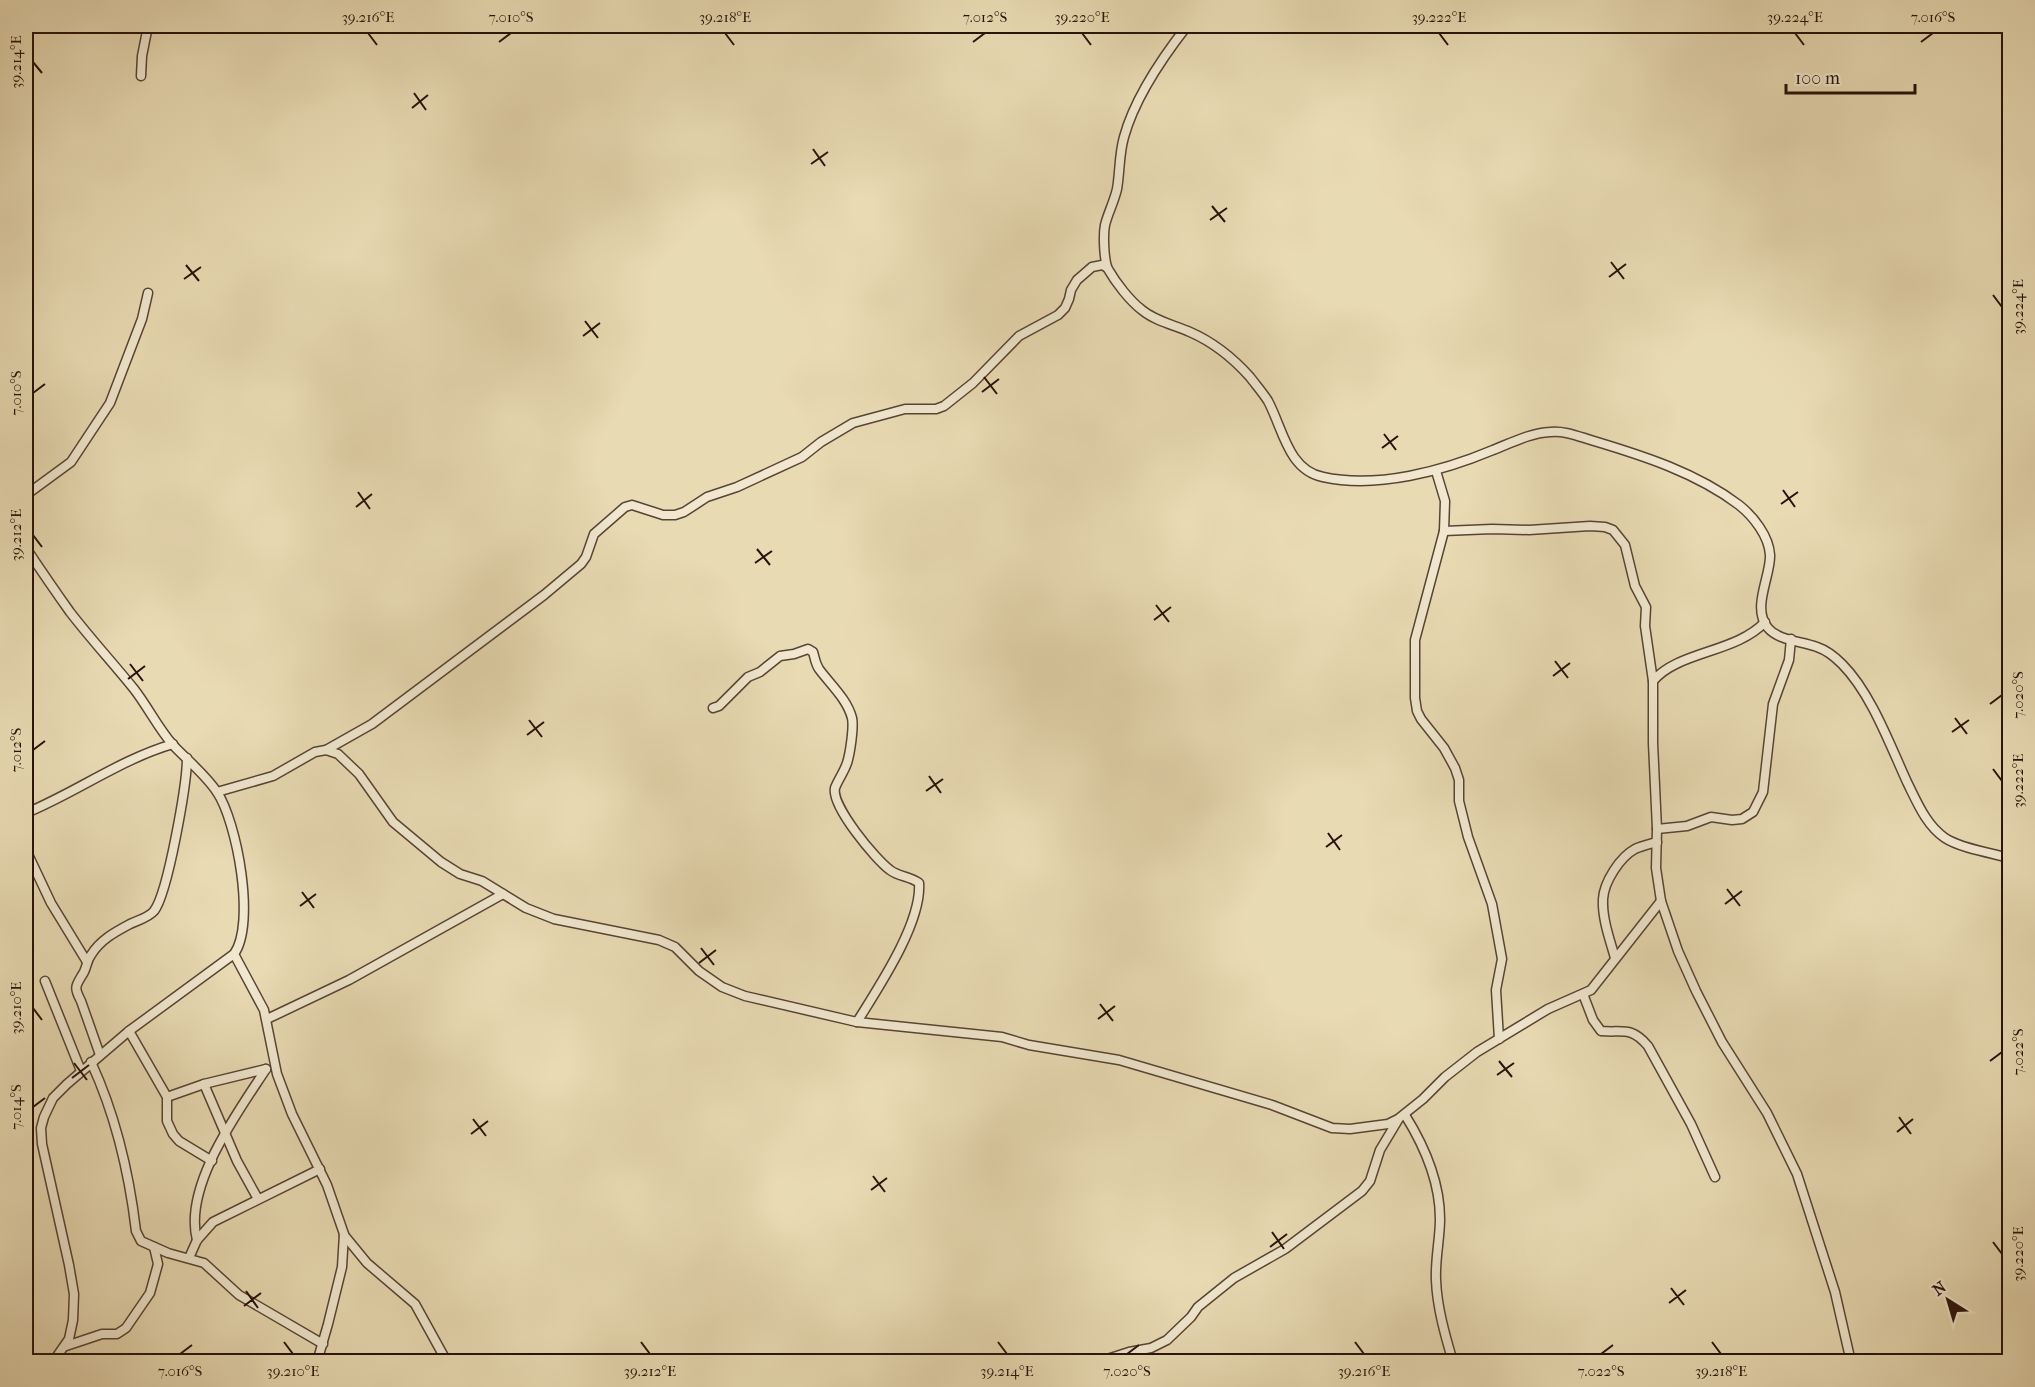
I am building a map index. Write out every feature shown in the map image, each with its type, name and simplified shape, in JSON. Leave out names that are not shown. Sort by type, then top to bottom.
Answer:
[{"type":"street","points":[[141,76],[148,26]]},
{"type":"street","points":[[1106,267],[1104,231],[1114,202],[1123,139],[1142,93],[1187,26]]},
{"type":"street","points":[[217,792],[273,776],[372,724],[544,595],[581,564],[586,557],[594,534],[626,507],[632,506],[663,515],[675,515],[707,497],[737,487],[802,457],[828,437],[853,423],[905,409],[936,409],[944,406],[973,383],[1018,336],[1058,315],[1065,308],[1077,280],[1092,267],[1101,265],[1106,267],[1144,312],[1209,341],[1242,369],[1267,400],[1298,464],[1308,472],[1322,477],[1359,480],[1436,471],[1527,436],[1551,431],[1570,434],[1654,460],[1702,482],[1741,506],[1760,527],[1770,551],[1762,605],[1768,628],[1780,636],[1820,648],[1844,666],[1877,714],[1913,795],[1925,818],[1937,832],[1949,841],[2010,858]]},
{"type":"street","points":[[26,495],[71,462],[110,403],[142,318],[148,293]]},
{"type":"street","points":[[1436,471],[1445,501],[1444,531],[1415,640],[1415,698],[1421,719],[1444,748],[1455,768],[1459,780],[1459,801],[1468,837],[1492,904],[1502,959],[1496,990],[1499,1039]]},
{"type":"street","points":[[1444,531],[1605,527],[1613,530],[1625,545],[1635,586],[1646,607],[1645,626],[1653,681],[1656,868],[1661,901],[1678,951],[1696,991],[1722,1042],[1767,1113],[1797,1174],[1835,1292],[1851,1362]]},
{"type":"street","points":[[26,548],[71,613],[135,691],[173,744],[217,792],[229,817],[240,860],[243,933],[240,945],[234,954],[129,1031],[91,1062],[53,1098],[41,1128],[46,1167],[74,1294],[72,1330],[66,1346],[53,1362]]},
{"type":"street","points":[[1653,681],[1671,666],[1756,632],[1765,622]]},
{"type":"street","points":[[1657,828],[1687,826],[1711,817],[1742,819],[1753,812],[1762,792],[1773,704],[1789,660],[1791,639]]},
{"type":"street","points":[[713,708],[719,706],[748,677],[760,672],[780,656],[808,649],[813,652],[818,667],[852,716],[848,761],[836,788],[837,802],[848,823],[887,868],[919,883],[918,899],[906,935],[876,992],[857,1022]]},
{"type":"street","points":[[26,813],[60,799],[129,761],[157,748],[173,744]]},
{"type":"street","points":[[326,750],[345,758],[393,822],[441,862],[460,874],[483,882],[526,908],[554,919],[659,940],[675,947],[699,971],[722,987],[745,996],[814,1014],[857,1022],[1002,1037],[1029,1046],[1119,1060],[1272,1105],[1332,1128],[1370,1127],[1402,1117]]},
{"type":"street","points":[[100,1055],[76,993],[78,982],[87,962],[107,937],[149,916],[158,905],[169,868],[187,775],[187,758]]},
{"type":"street","points":[[1615,958],[1605,921],[1603,898],[1607,885],[1624,856],[1636,848],[1657,842]]},
{"type":"street","points":[[26,850],[51,903],[87,962]]},
{"type":"street","points":[[267,1019],[357,976],[503,894]]},
{"type":"street","points":[[1098,1362],[1151,1348],[1167,1340],[1198,1307],[1234,1278],[1285,1249],[1362,1191],[1370,1181],[1380,1150],[1402,1117],[1445,1077],[1477,1052],[1566,1000],[1583,994],[1598,983],[1661,901]]},
{"type":"street","points":[[234,954],[256,993],[267,1019],[275,1066],[292,1114],[320,1169],[336,1207],[344,1234],[342,1267],[323,1344],[316,1362]]},
{"type":"street","points":[[45,981],[81,1071]]},
{"type":"street","points":[[1583,994],[1600,1031],[1627,1031],[1639,1035],[1648,1046],[1691,1124],[1715,1177]]},
{"type":"street","points":[[129,1031],[167,1097],[167,1121],[173,1134],[179,1141],[212,1161]]},
{"type":"street","points":[[91,1062],[114,1119],[138,1237],[141,1241],[168,1253],[204,1263],[239,1295],[323,1344]]},
{"type":"street","points":[[167,1097],[204,1084],[275,1066]]},
{"type":"street","points":[[197,1240],[194,1220],[197,1198],[225,1131],[266,1069]]},
{"type":"street","points":[[204,1084],[237,1161],[258,1199]]},
{"type":"street","points":[[1402,1117],[1428,1157],[1438,1192],[1440,1217],[1436,1278],[1438,1300],[1453,1362]]},
{"type":"street","points":[[189,1258],[204,1229],[213,1222],[240,1211],[258,1199],[320,1169]]},
{"type":"street","points":[[344,1234],[367,1263],[416,1304],[447,1362]]},
{"type":"street","points":[[66,1346],[102,1334],[117,1334],[126,1328],[150,1293],[158,1258],[154,1247]]},
{"type":"street","points":[[158,1258],[168,1253]]}]
